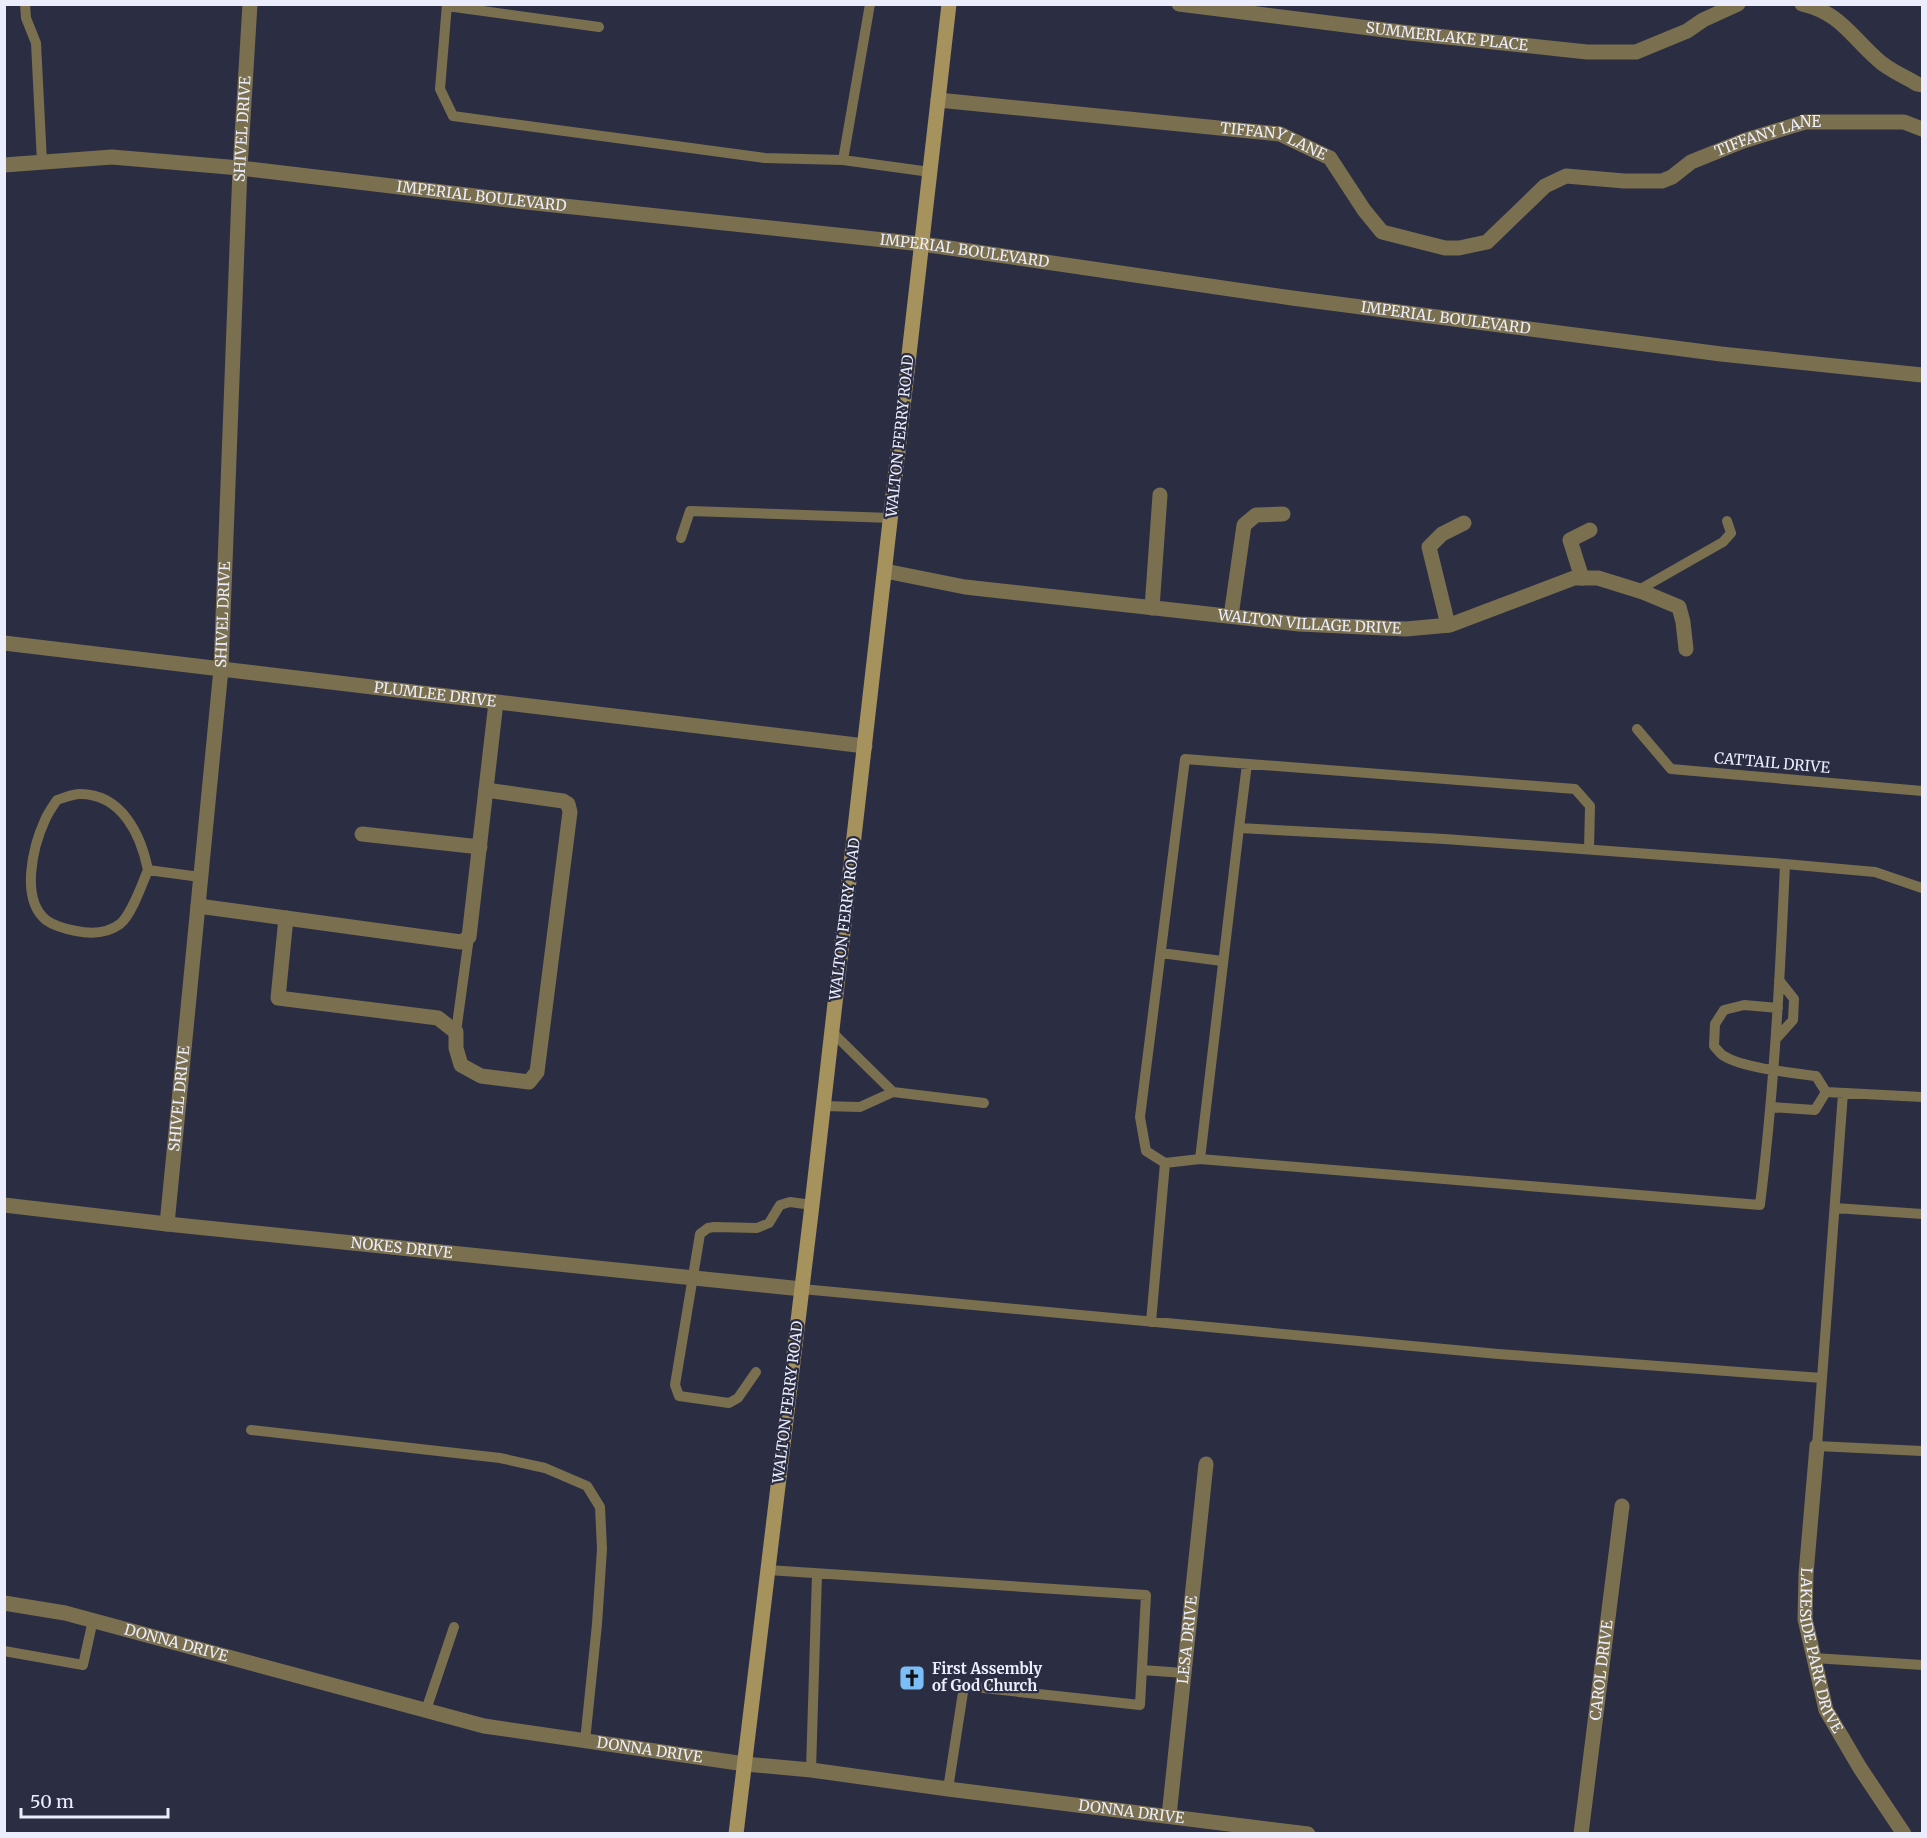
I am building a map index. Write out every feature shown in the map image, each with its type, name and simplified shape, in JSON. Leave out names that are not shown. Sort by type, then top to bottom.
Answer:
[{"type":"street","name":"SHIVEL DRIVE","points":[[167,1224],[220,669],[240,168],[250,4]]},
{"type":"street","name":"WALTON FERRY ROAD","points":[[736,1833],[824,1106],[949,4]]},
{"type":"street","name":"SUMMERLAKE PLACE","points":[[1179,4],[1409,33],[1587,52],[1636,52],[1687,31],[1706,11],[1738,4]]},
{"type":"street","points":[[1802,4],[1836,11],[1878,61],[1917,84],[1923,85]]},
{"type":"street","name":"TIFFANY LANE","points":[[938,100],[1280,134],[1330,158],[1364,210],[1382,232],[1445,248],[1458,248],[1487,242],[1545,186],[1566,176],[1624,181],[1662,181],[1672,177],[1691,162],[1743,141],[1805,122],[1904,122],[1923,129]]},
{"type":"street","name":"IMPERIAL BOULEVARD","points":[[4,165],[112,157],[240,168],[526,202],[922,244],[1292,298],[1721,354],[1923,375]]},
{"type":"street","points":[[1152,608],[1160,495]]},
{"type":"street","points":[[1231,616],[1244,525],[1256,515],[1283,514]]},
{"type":"street","points":[[1448,625],[1429,547],[1442,534],[1464,523]]},
{"type":"street","points":[[1582,578],[1570,540],[1590,530]]},
{"type":"street","name":"WALTON VILLAGE DRIVE","points":[[885,571],[965,587],[1152,608],[1299,624],[1406,629],[1448,625],[1574,578],[1598,578],[1679,607],[1686,649]]},
{"type":"street","name":"PLUMLEE DRIVE","points":[[4,643],[865,746]]},
{"type":"street","points":[[198,906],[461,942],[469,937],[496,702]]},
{"type":"street","points":[[286,918],[278,999],[438,1018],[456,1032],[456,1048],[461,1065],[481,1076],[529,1082],[537,1072],[570,812],[568,804],[563,801],[486,790]]},
{"type":"street","points":[[362,834],[480,847]]},
{"type":"street","name":"NOKES DRIVE","points":[[4,1205],[167,1224],[802,1289]]},
{"type":"street","name":"LAKESIDE PARK DRIVE","points":[[1817,1446],[1804,1619],[1827,1710],[1860,1768],[1904,1833]]},
{"type":"street","name":"LESA DRIVE","points":[[1169,1816],[1206,1464]]},
{"type":"street","name":"CAROL DRIVE","points":[[1581,1833],[1622,1506]]},
{"type":"street","name":"DONNA DRIVE","points":[[4,1603],[93,1620],[484,1726],[744,1764],[811,1770],[1308,1833]]},
{"type":"lane","points":[[25,4],[26,18],[36,43],[42,162]]},
{"type":"lane","points":[[843,160],[870,4]]},
{"type":"lane","points":[[599,27],[447,5],[440,89],[453,116],[765,158],[843,160],[930,172]]},
{"type":"lane","points":[[681,538],[690,511],[773,512],[891,518]]},
{"type":"lane","points":[[1637,591],[1723,542],[1731,533],[1727,521]]},
{"type":"lane","name":"CATTAIL DRIVE","points":[[1637,729],[1671,769],[1923,791]]},
{"type":"lane","points":[[1589,849],[1590,806],[1575,789],[1185,759],[1140,1117],[1146,1151],[1165,1163],[1200,1159],[1761,1205],[1776,1039],[1785,864]]},
{"type":"lane","points":[[1200,1159],[1246,764]]},
{"type":"lane","points":[[77,794],[93,795],[116,806],[133,824],[144,851],[148,870],[134,902],[121,923],[106,931],[86,933],[63,928],[46,920],[32,903],[30,876],[45,819],[57,800],[77,794]]},
{"type":"lane","points":[[1239,828],[1589,849],[1785,864],[1875,872],[1923,888]]},
{"type":"lane","points":[[148,870],[201,877]]},
{"type":"lane","points":[[456,1032],[469,937]]},
{"type":"lane","points":[[1161,952],[1222,961]]},
{"type":"lane","points":[[1776,1039],[1793,1020],[1794,999],[1779,980]]},
{"type":"lane","points":[[1778,1008],[1744,1005],[1724,1010],[1715,1024],[1714,1046],[1724,1056],[1773,1071],[1816,1076],[1826,1092]]},
{"type":"lane","points":[[832,1032],[893,1092]]},
{"type":"lane","points":[[824,1106],[860,1107],[893,1092],[984,1102]]},
{"type":"lane","points":[[1771,1107],[1815,1110],[1826,1092]]},
{"type":"lane","points":[[1826,1092],[1923,1097]]},
{"type":"lane","points":[[1843,1093],[1817,1446],[1923,1451]]},
{"type":"lane","points":[[1151,1322],[1165,1163]]},
{"type":"lane","points":[[756,1372],[738,1398],[729,1403],[679,1396],[675,1385],[700,1234],[714,1227],[758,1228],[769,1222],[780,1205],[790,1202],[812,1205]]},
{"type":"lane","points":[[1835,1208],[1923,1214]]},
{"type":"lane","points":[[802,1289],[1498,1354],[1822,1378]]},
{"type":"lane","points":[[251,1430],[500,1458],[545,1468],[587,1486],[600,1507],[602,1549],[585,1741]]},
{"type":"lane","points":[[768,1570],[1146,1595],[1140,1705],[964,1686],[948,1789]]},
{"type":"lane","points":[[811,1770],[817,1574]]},
{"type":"lane","points":[[4,1651],[83,1665],[93,1620]]},
{"type":"lane","points":[[426,1710],[454,1627]]},
{"type":"lane","points":[[1814,1658],[1923,1665]]},
{"type":"lane","points":[[1142,1670],[1184,1673]]},
{"type":"place","name":"First Assembly of God Church","points":[[912,1678]]}]
